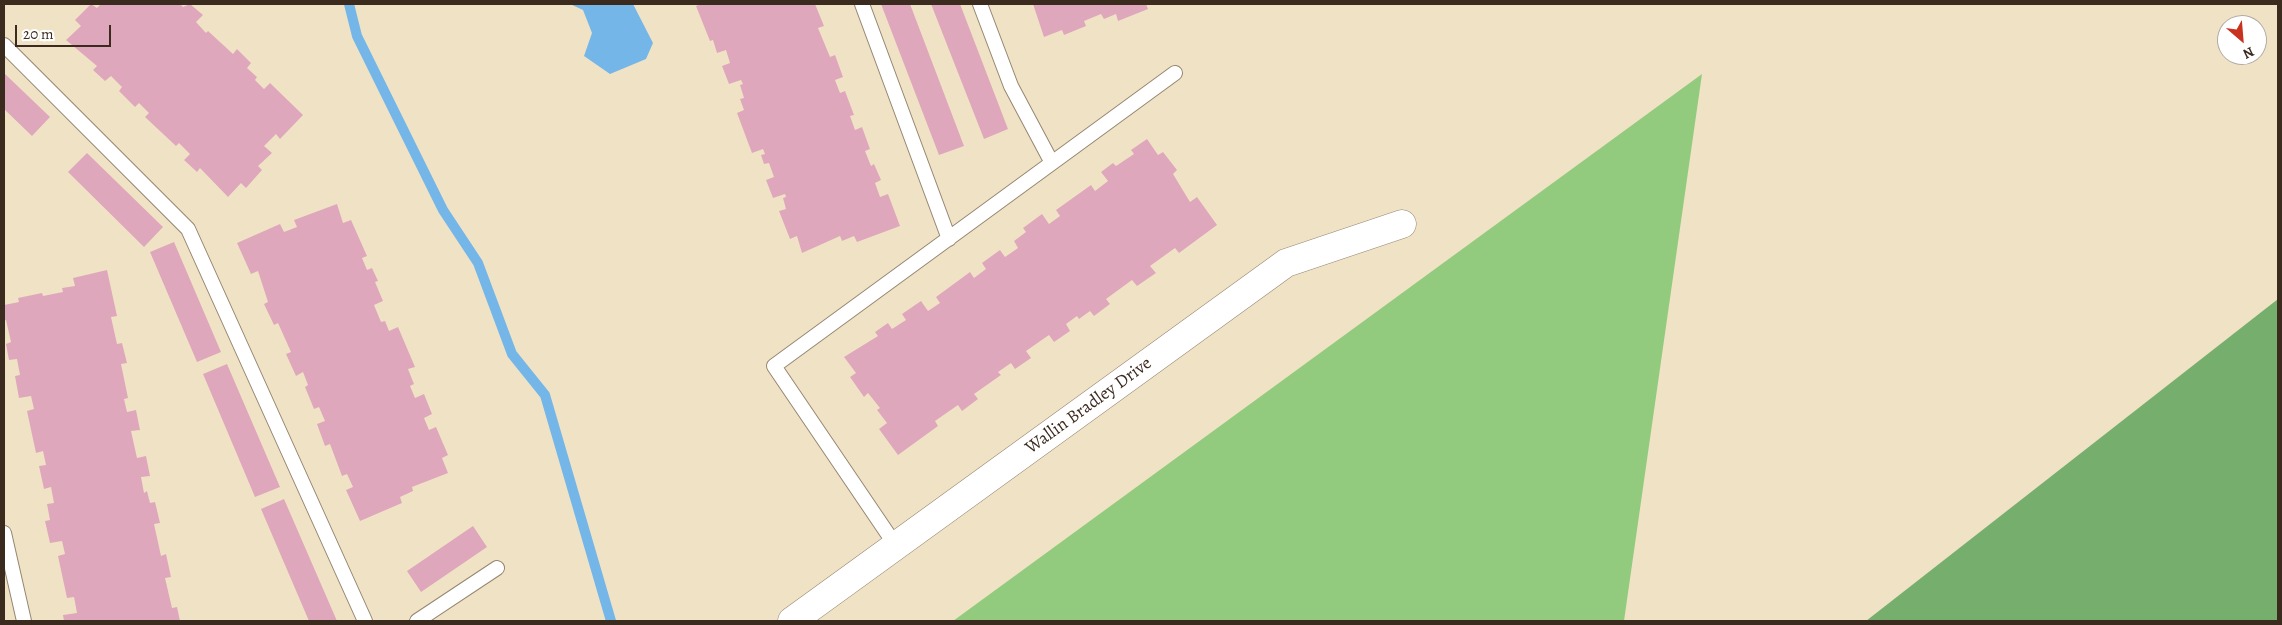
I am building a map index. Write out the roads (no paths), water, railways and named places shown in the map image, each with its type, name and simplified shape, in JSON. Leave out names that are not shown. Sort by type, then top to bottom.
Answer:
[{"type":"street","name":"Wallin Bradley Drive","points":[[792,621],[1286,262],[1402,224]]},
{"type":"lane","points":[[862,4],[949,239]]},
{"type":"lane","points":[[980,4],[1011,86],[1052,163]]},
{"type":"lane","points":[[4,45],[188,229],[365,621]]},
{"type":"lane","points":[[896,546],[774,366],[1176,73]]},
{"type":"lane","points":[[4,533],[24,621]]},
{"type":"lane","points":[[417,621],[497,568]]},
{"type":"water","points":[[570,4],[633,4],[653,43],[646,59],[610,74],[584,56],[592,33],[583,10]]},
{"type":"waterway","points":[[349,4],[357,36],[443,210],[478,263],[512,354],[545,395],[611,621]]}]
